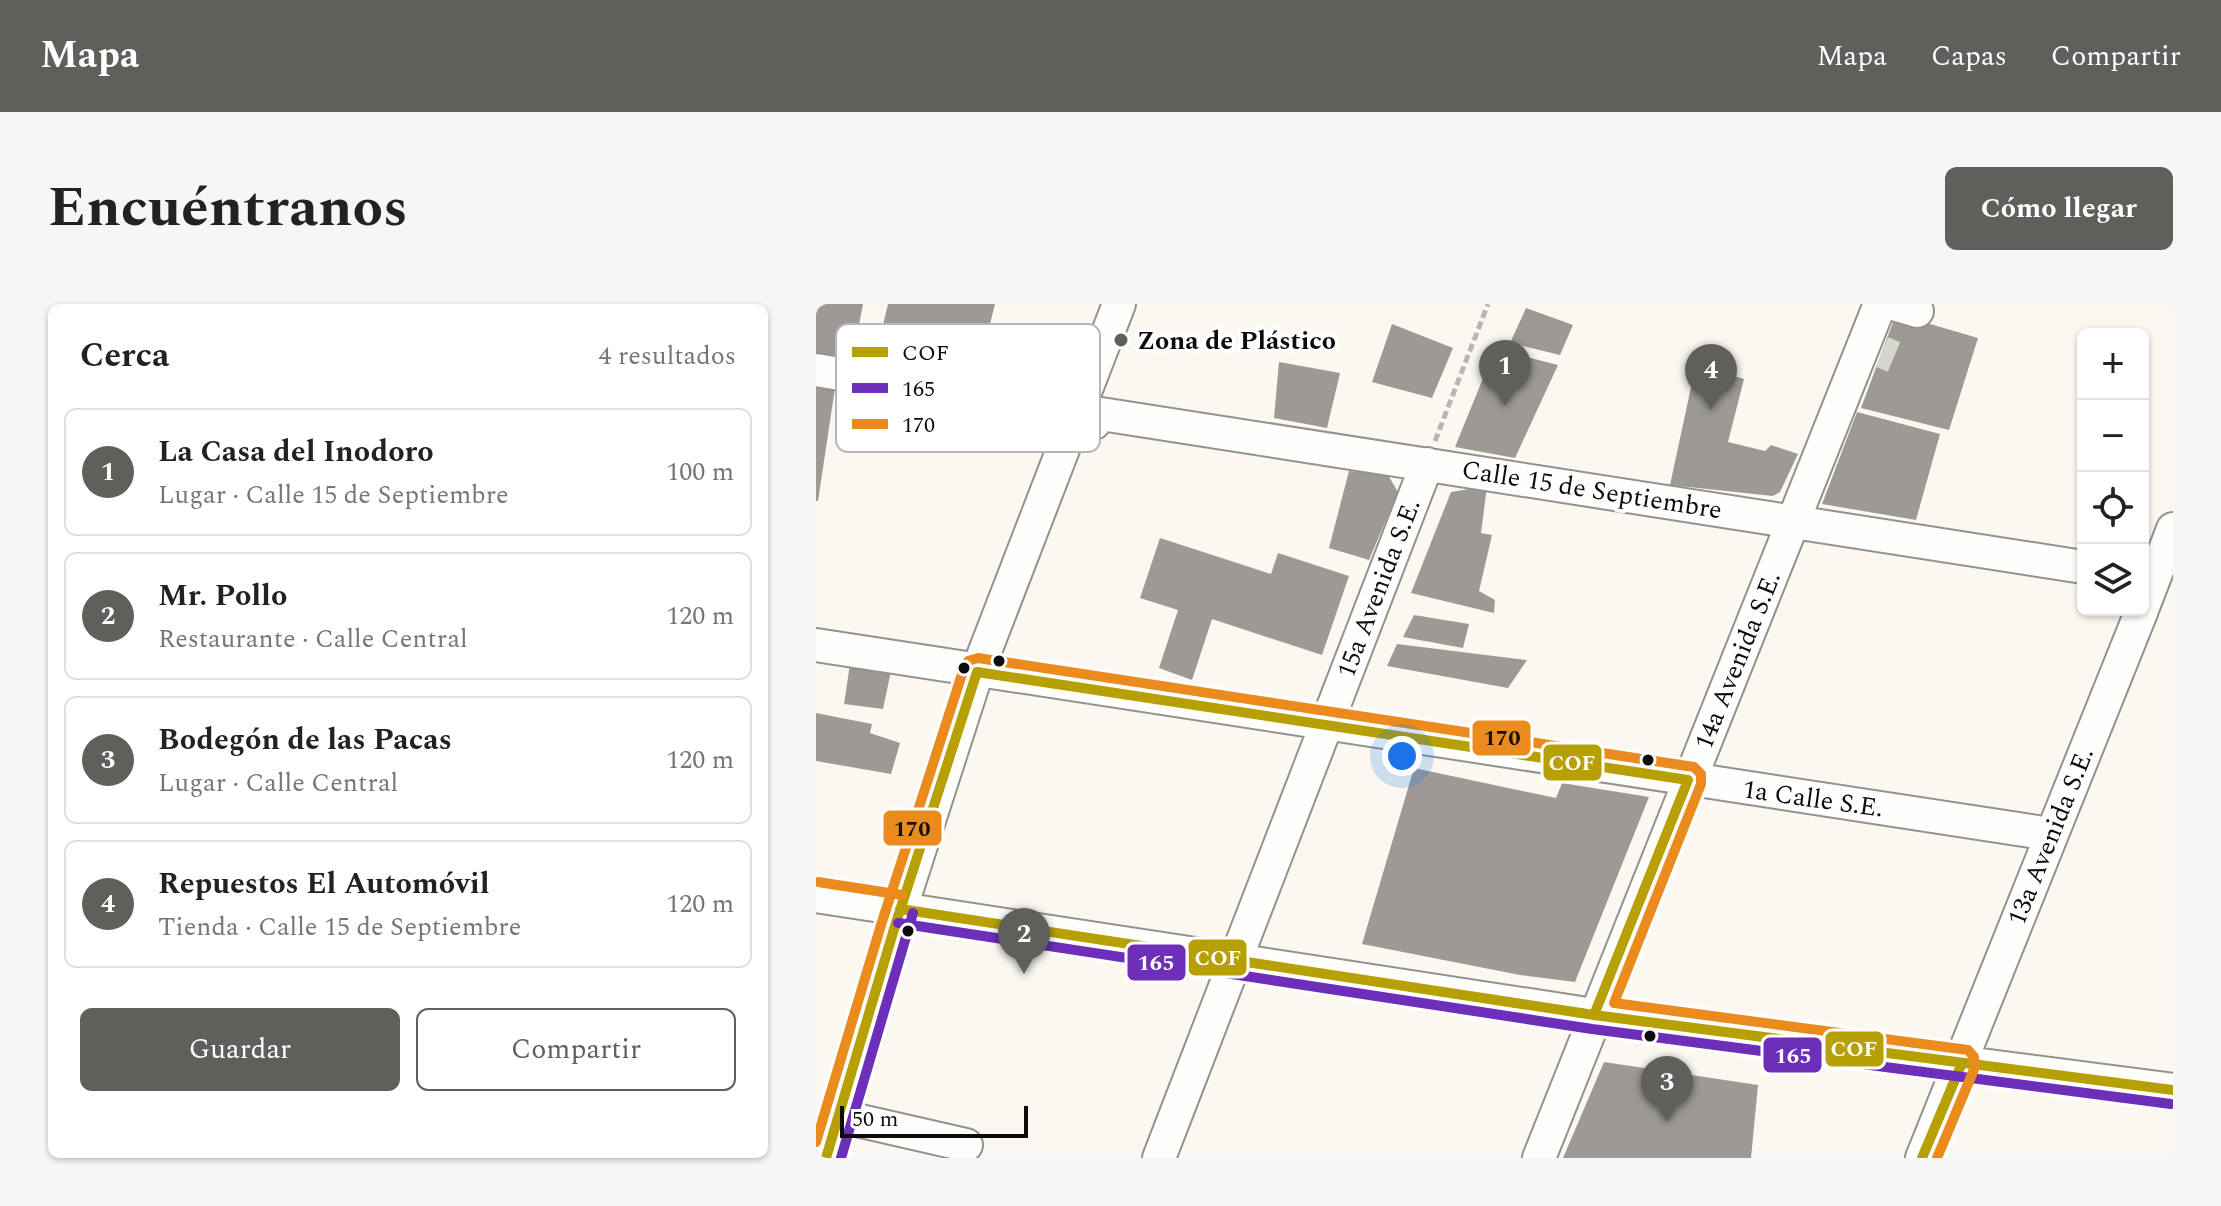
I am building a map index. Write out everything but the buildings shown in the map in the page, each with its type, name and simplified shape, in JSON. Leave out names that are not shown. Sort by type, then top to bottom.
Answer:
[{"type":"street","points":[[1100,352],[1119,304]]},
{"type":"street","name":"14a Avenida S.E.","points":[[1539,1158],[1688,780],[1735,649],[1794,520],[1880,304]]},
{"type":"street","name":"Calle 15 de Septiembre","points":[[816,370],[836,377]]},
{"type":"street","name":"Calle 15 de Septiembre","points":[[1100,418],[1427,464],[2077,566]]},
{"type":"street","points":[[826,1158],[900,909],[977,672],[1061,452]]},
{"type":"street","name":"15a Avenida S.E.","points":[[1159,1158],[1163,1121],[1189,1053],[1233,962],[1427,464]]},
{"type":"street","name":"13a Avenida S.E.","points":[[1922,1158],[2050,834],[2151,591],[2173,529]]},
{"type":"street","name":"1a Calle S.E.","points":[[816,645],[2050,834]]},
{"type":"street","points":[[816,896],[1233,962],[1287,956],[1594,1015],[1855,1040],[1962,1063],[2173,1090]]},
{"type":"street","points":[[839,1116],[966,1145]]},
{"type":"path","name":"15a Avenida S.E.","points":[[1427,464],[1488,304]]},
{"type":"tunnel","points":[[1882,352],[1894,357]]},
{"type":"transit line","name":"170","points":[[816,1142],[881,925],[964,668],[968,661],[978,658],[1694,767],[1701,774],[1701,784],[1614,1003],[1968,1050],[1974,1057],[1975,1067],[1937,1158]]},
{"type":"transit line","name":"COF","points":[[826,1158],[894,929],[977,672],[1688,780],[1594,1015]]},
{"type":"transit line","name":"170","points":[[818,882],[902,895]]},
{"type":"transit line","name":"COF","points":[[900,909],[1594,1015],[2173,1090]]},
{"type":"transit line","name":"165","points":[[841,1158],[913,913]]},
{"type":"transit line","name":"165","points":[[898,923],[1592,1029],[2171,1104]]},
{"type":"transit line","name":"COF","points":[[1922,1158],[1962,1063]]},
{"type":"place","name":"Zona de Plástico","points":[[1121,340]]},
{"type":"place","name":"La Casa del Inodoro","points":[[1505,406]]},
{"type":"place","name":"Repuestos El Automóvil","points":[[1711,410]]},
{"type":"place","name":"Mr. Pollo","points":[[1024,974]]},
{"type":"place","name":"Bodegón de las Pacas","points":[[1667,1122]]}]
